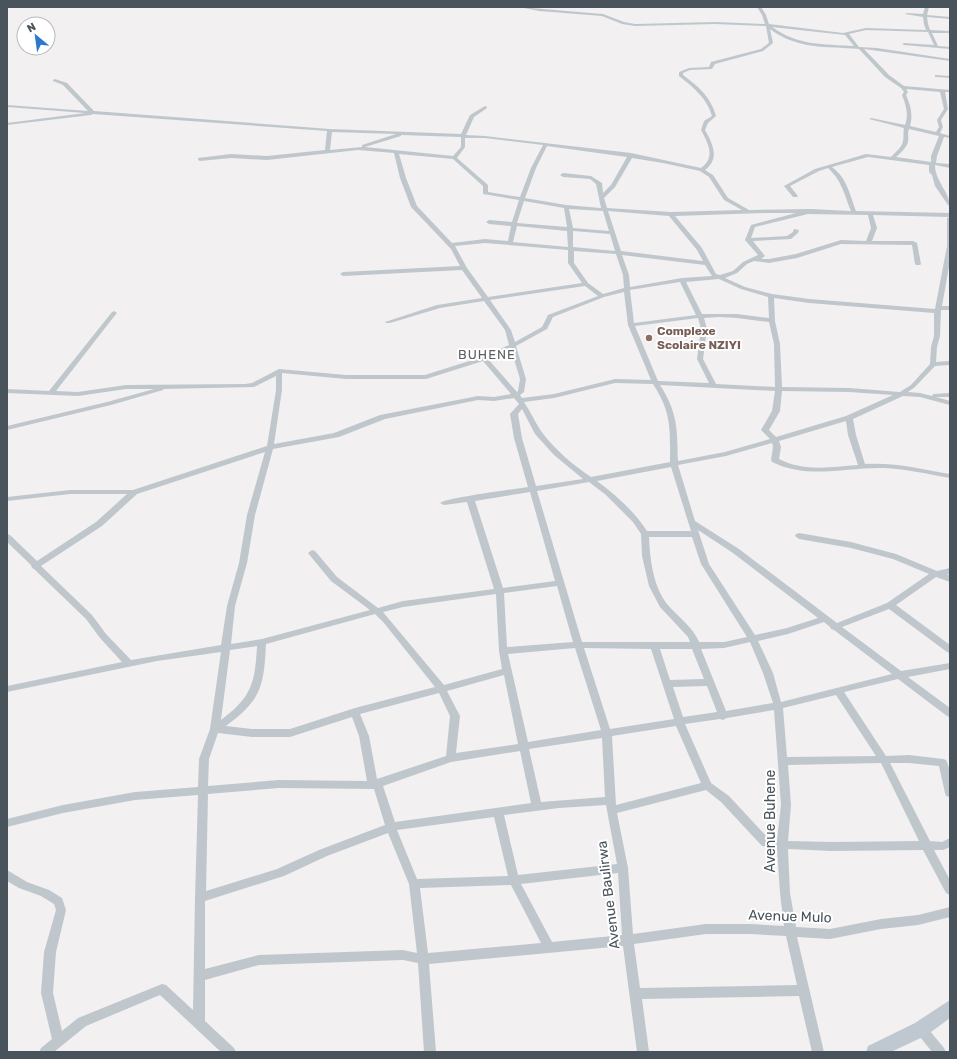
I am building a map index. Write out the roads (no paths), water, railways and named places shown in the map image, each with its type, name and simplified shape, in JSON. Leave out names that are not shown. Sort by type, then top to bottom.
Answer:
[{"type":"main road","points":[[874,1052],[921,1029],[950,1008]]},
{"type":"street","points":[[521,7],[603,15],[623,23],[635,25],[715,23],[767,25],[846,33],[866,29],[909,29],[950,32]]},
{"type":"street","points":[[558,7],[565,9],[563,12]]},
{"type":"street","points":[[702,170],[710,164],[713,157],[712,147],[703,130],[706,122],[714,116],[713,110],[708,99],[681,75],[681,72],[689,69],[710,68],[713,63],[762,50],[768,47],[771,43],[766,19],[759,7]]},
{"type":"street","points":[[927,7],[925,26],[936,46]]},
{"type":"street","points":[[907,14],[950,18]]},
{"type":"street","points":[[767,25],[792,41],[812,45],[877,49],[950,60]]},
{"type":"street","points":[[846,33],[887,76],[903,87],[950,91]]},
{"type":"street","points":[[904,44],[950,48]]},
{"type":"street","points":[[937,76],[950,77]]},
{"type":"street","points":[[55,80],[65,84],[92,112]]},
{"type":"street","points":[[893,158],[901,150],[906,141],[906,127],[909,121],[909,107],[903,87]]},
{"type":"street","points":[[942,90],[946,109],[940,120],[941,127],[932,164],[932,172],[938,186],[950,204]]},
{"type":"street","points":[[7,106],[330,130],[463,135],[631,155],[702,170],[711,176],[726,199],[747,211]]},
{"type":"street","points":[[454,158],[463,147],[463,135],[473,115],[485,107]]},
{"type":"street","points":[[7,124],[76,117],[92,112]]},
{"type":"street","points":[[871,119],[950,137]]},
{"type":"street","points":[[327,151],[330,130]]},
{"type":"street","points":[[361,148],[403,133]]},
{"type":"street","points":[[510,244],[514,224],[528,178],[546,144]]},
{"type":"street","points":[[200,159],[231,156],[267,158],[361,148],[454,158],[482,181],[486,186],[485,192],[566,207],[671,214],[747,211],[810,211],[950,216],[950,246],[938,309],[937,336],[934,347],[933,364],[913,386],[901,394],[850,418],[726,454],[589,480],[444,503]]},
{"type":"street","points":[[396,152],[403,178],[414,207],[450,245],[464,268],[508,330],[523,379],[519,400]]},
{"type":"street","points":[[602,197],[613,186],[631,155]]},
{"type":"street","points":[[795,196],[787,186],[804,175],[868,155],[950,166]]},
{"type":"street","points":[[830,168],[836,171],[843,181],[854,212]]},
{"type":"street","name":"Avenue Buhene","points":[[563,175],[596,179],[599,183],[612,233],[626,275],[628,308],[631,325],[655,382],[666,399],[673,422],[674,465],[705,564],[753,639],[768,673],[778,706],[784,761],[786,804],[782,845],[791,933],[818,1052]]},
{"type":"street","points":[[566,207],[570,230],[571,263],[586,284],[602,296]]},
{"type":"street","points":[[748,240],[753,226],[810,211]]},
{"type":"street","points":[[868,243],[874,228],[870,213]]},
{"type":"street","points":[[671,214],[700,249],[706,262],[717,278],[772,296],[834,303],[938,309],[950,308]]},
{"type":"street","points":[[489,222],[612,233]]},
{"type":"street","points":[[748,240],[789,238],[796,232],[796,230]]},
{"type":"street","points":[[7,390],[78,394],[126,387],[249,386],[279,372],[346,377],[420,378],[484,358],[512,346],[545,328],[550,316],[602,296],[627,289],[682,280],[717,278],[732,274],[743,265],[754,259],[762,257],[762,254],[748,240]]},
{"type":"street","points":[[450,245],[485,241],[618,252],[706,262]]},
{"type":"street","points":[[754,259],[770,261],[790,257],[841,242],[915,244],[918,264]]},
{"type":"street","points":[[343,274],[464,268]]},
{"type":"street","points":[[682,280],[700,316],[704,329],[700,359],[714,386]]},
{"type":"street","points":[[388,322],[438,306],[586,284]]},
{"type":"street","points":[[772,296],[772,321],[777,344],[780,396],[776,411],[765,430],[775,440],[777,448],[774,458],[787,466],[814,470],[862,466],[909,468],[950,476]]},
{"type":"street","points":[[51,393],[114,313]]},
{"type":"street","points":[[631,325],[700,316],[748,316],[772,321]]},
{"type":"street","points":[[484,358],[519,400],[540,434],[557,453],[589,480],[610,493],[625,507],[645,534],[646,556],[653,586],[663,605],[692,636],[723,716]]},
{"type":"street","points":[[933,364],[950,363]]},
{"type":"street","points":[[199,1023],[200,898],[204,759],[215,729],[231,606],[243,563],[251,515],[270,448],[279,390],[279,372]]},
{"type":"street","points":[[7,499],[70,492],[134,492],[270,448],[336,435],[383,418],[412,411],[478,398],[488,400],[519,400],[554,396],[615,381],[779,389],[849,390],[920,395],[950,395]]},
{"type":"street","points":[[7,428],[109,404],[174,386]]},
{"type":"street","points":[[920,395],[950,403]]},
{"type":"street","name":"Avenue Baulirwa","points":[[519,400],[514,415],[518,438],[578,645],[606,734],[611,806],[623,868],[628,940],[643,1052]]},
{"type":"street","points":[[850,418],[852,435],[862,466]]},
{"type":"street","points":[[35,566],[99,524],[134,492]]},
{"type":"street","points":[[470,498],[500,593],[503,651],[537,807]]},
{"type":"street","points":[[692,522],[742,556],[823,619],[950,713]]},
{"type":"street","points":[[645,534],[695,534]]},
{"type":"street","points":[[799,536],[851,546],[896,557],[934,574],[950,579]]},
{"type":"street","points":[[7,537],[35,566],[89,617],[103,636],[128,664]]},
{"type":"street","points":[[312,553],[334,579],[387,621],[440,688],[455,716],[451,758]]},
{"type":"street","points":[[834,627],[890,605],[934,574],[950,571]]},
{"type":"street","points":[[7,689],[157,658],[262,642],[403,604],[500,593],[560,583]]},
{"type":"street","points":[[890,605],[950,650]]},
{"type":"street","points":[[503,651],[578,645],[724,645],[788,631],[823,619]]},
{"type":"street","points":[[215,729],[238,712],[254,692],[258,682],[262,642]]},
{"type":"street","points":[[654,646],[680,723],[707,786],[724,800],[766,843],[782,845],[861,847],[924,845],[943,846],[950,842]]},
{"type":"street","points":[[7,823],[63,809],[135,796],[279,784],[376,784],[451,758],[680,723],[778,706],[899,675],[950,666]]},
{"type":"street","points":[[215,729],[252,733],[290,733],[355,712],[507,671]]},
{"type":"street","points":[[667,684],[710,682]]},
{"type":"street","points":[[838,691],[869,734],[896,781],[924,845],[950,890]]},
{"type":"street","points":[[355,712],[364,736],[376,784],[391,827],[414,884],[423,960],[430,1052]]},
{"type":"street","points":[[784,761],[915,759],[943,763],[950,793]]},
{"type":"street","points":[[200,898],[280,872],[323,853],[391,827],[537,807],[596,801],[611,806],[707,786]]},
{"type":"street","points":[[498,813],[514,880],[549,948]]},
{"type":"street","points":[[414,884],[514,880],[623,868]]},
{"type":"street","points":[[7,875],[23,885],[45,893],[58,901],[61,910],[50,952],[47,993],[58,1040]]},
{"type":"street","name":"Avenue Mulo","points":[[200,976],[258,960],[403,956],[423,960],[628,940],[706,929],[751,929],[791,933],[830,934],[881,924],[918,920],[950,912]]},
{"type":"street","points":[[44,1052],[82,1022],[162,989],[230,1052]]},
{"type":"street","points":[[636,994],[804,990]]},
{"type":"street","points":[[921,1029],[940,1052]]},
{"type":"place","name":"Complexe Scolaire NZIYI","points":[[649,338]]},
{"type":"district","name":"BUHENE","points":[[487,354]]}]
